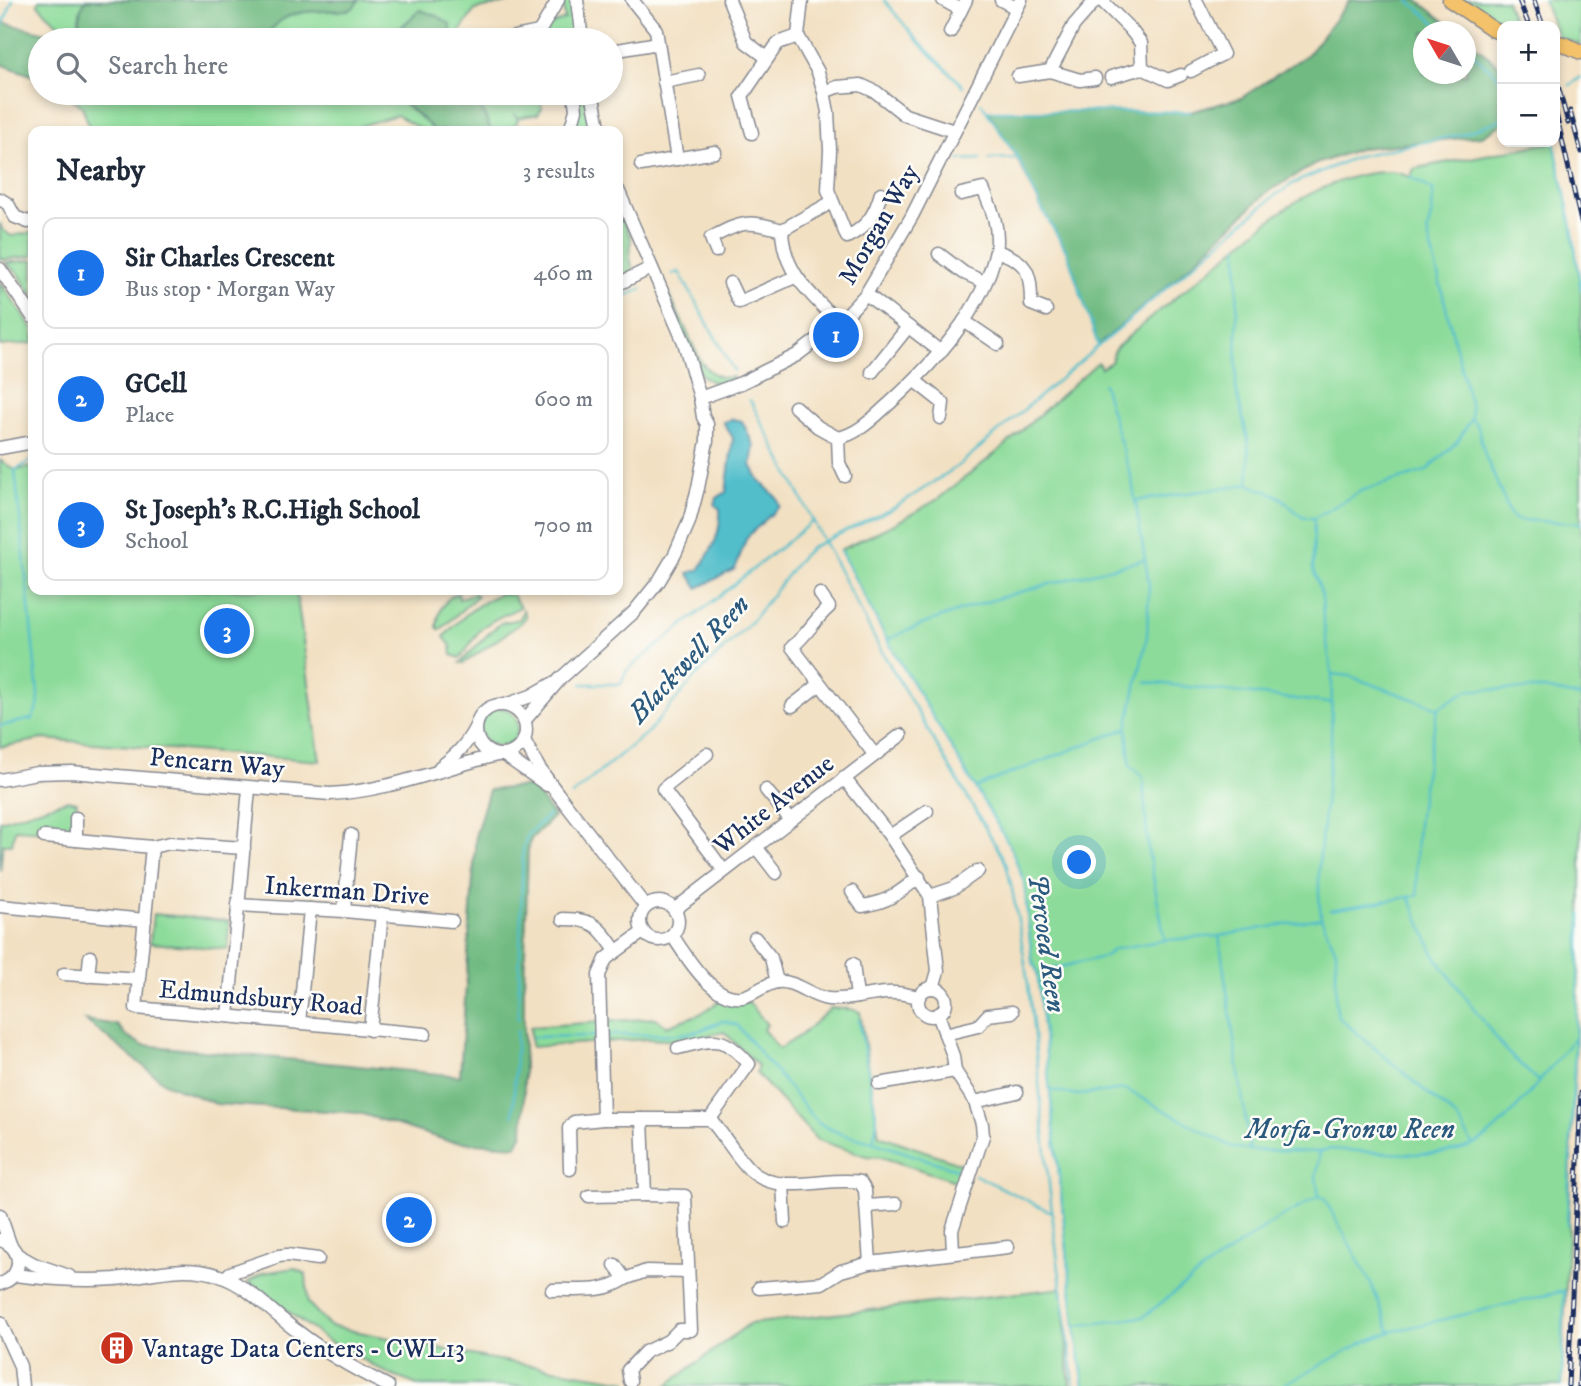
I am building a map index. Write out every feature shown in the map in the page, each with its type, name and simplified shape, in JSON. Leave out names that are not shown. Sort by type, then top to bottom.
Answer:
[{"type":"main road","points":[[1450,0],[1497,30]]},
{"type":"main road","points":[[1560,43],[1581,52]]},
{"type":"street","points":[[544,28],[558,0]]},
{"type":"street","points":[[578,0],[581,28]]},
{"type":"street","points":[[632,0],[656,30],[677,159]]},
{"type":"street","points":[[729,0],[746,42],[766,57]]},
{"type":"street","points":[[802,0],[798,36],[818,72],[824,92],[830,150],[828,190],[847,241],[862,229],[870,218],[881,193]]},
{"type":"street","points":[[943,0],[963,5],[950,32]]},
{"type":"street","points":[[1001,0],[1018,4]]},
{"type":"street","points":[[1050,71],[1074,26],[1098,0],[1130,29],[1141,43],[1142,68]]},
{"type":"street","points":[[1111,77],[1142,68],[1168,80],[1223,54],[1196,0]]},
{"type":"street","name":"Morgan Way","points":[[700,398],[775,367],[813,344],[839,323],[866,295],[898,242],[1018,4]]},
{"type":"street","points":[[752,132],[742,96],[778,43],[798,36]]},
{"type":"street","points":[[623,49],[658,43]]},
{"type":"street","points":[[1018,76],[1050,71],[1080,80],[1095,78]]},
{"type":"street","points":[[664,82],[699,75]]},
{"type":"street","points":[[824,92],[837,87],[861,85],[876,92],[905,115],[954,131]]},
{"type":"street","points":[[571,126],[575,105]]},
{"type":"street","points":[[595,105],[599,126]]},
{"type":"street","points":[[641,165],[715,152]]},
{"type":"street","points":[[795,407],[838,438],[848,436],[863,427],[915,381],[941,352],[964,321],[996,251],[994,213],[983,189],[961,194]]},
{"type":"street","points":[[0,199],[8,204],[15,216],[28,222]]},
{"type":"street","points":[[524,720],[560,679],[634,612],[659,581],[689,522],[698,488],[703,453],[699,426],[703,417],[700,398],[684,342],[623,202]]},
{"type":"street","points":[[716,251],[711,238],[738,225],[755,222],[782,230],[832,202]]},
{"type":"street","points":[[782,230],[783,247],[795,277],[839,323]]},
{"type":"street","points":[[996,251],[1023,264],[1031,279],[1031,304],[1046,310]]},
{"type":"street","points":[[939,254],[964,273],[984,282]]},
{"type":"street","points":[[623,282],[651,268]]},
{"type":"street","points":[[0,269],[28,310]]},
{"type":"street","points":[[730,283],[740,302],[795,277]]},
{"type":"street","points":[[866,295],[941,352]]},
{"type":"street","points":[[964,321],[1001,343]]},
{"type":"street","points":[[872,372],[908,327]]},
{"type":"street","points":[[915,381],[943,403],[941,418]]},
{"type":"street","points":[[838,438],[839,463],[845,477]]},
{"type":"street","points":[[0,448],[28,443]]},
{"type":"street","points":[[820,594],[829,607],[792,647],[874,754]]},
{"type":"street","points":[[558,794],[500,755],[489,752],[478,741],[475,726],[486,709],[531,696],[560,679]]},
{"type":"street","points":[[792,706],[820,684]]},
{"type":"street","points":[[500,755],[519,747],[526,734],[524,720],[517,710],[505,705]]},
{"type":"street","name":"Pencarn Way","points":[[428,775],[458,754],[468,742],[475,726]]},
{"type":"street","name":"White Avenue","points":[[674,910],[901,734]]},
{"type":"street","points":[[524,740],[539,768],[558,794],[646,906]]},
{"type":"street","points":[[707,754],[663,789],[724,871]]},
{"type":"street","name":"Pencarn Way","points":[[0,780],[37,773],[71,772],[314,794],[350,793],[388,787],[500,755]]},
{"type":"street","points":[[844,778],[890,836],[930,896],[938,971],[933,988]]},
{"type":"street","points":[[228,1016],[249,789]]},
{"type":"street","points":[[766,790],[790,819]]},
{"type":"street","points":[[890,836],[927,811]]},
{"type":"street","points":[[76,818],[76,840]]},
{"type":"street","points":[[344,911],[351,835]]},
{"type":"street","points":[[44,837],[152,847],[170,843],[243,848]]},
{"type":"street","points":[[756,846],[776,873]]},
{"type":"street","name":"Edmundsbury Road","points":[[152,847],[136,1008],[425,1034]]},
{"type":"street","points":[[930,896],[954,888],[978,871]]},
{"type":"street","points":[[852,892],[862,906],[875,904],[897,895],[919,877]]},
{"type":"street","points":[[654,902],[665,902],[674,910],[678,925],[672,935],[655,940],[643,932],[639,920],[646,906],[654,902]]},
{"type":"street","name":"Inkerman Drive","points":[[238,905],[452,921]]},
{"type":"street","points":[[0,906],[145,920]]},
{"type":"street","points":[[299,1023],[310,909]]},
{"type":"street","points":[[370,1030],[382,914]]},
{"type":"street","points":[[562,919],[583,919],[595,923],[616,951]]},
{"type":"street","points":[[603,1119],[599,975],[606,960],[643,932]]},
{"type":"street","points":[[672,935],[700,975],[728,995],[739,997],[751,994],[777,982],[789,984],[825,999],[890,992],[919,997]]},
{"type":"street","points":[[755,938],[771,958],[777,982]]},
{"type":"street","points":[[88,976],[90,957]]},
{"type":"street","points":[[853,964],[856,997]]},
{"type":"street","points":[[64,974],[139,979]]},
{"type":"street","points":[[933,988],[940,991],[945,997],[944,1008],[938,1014],[923,1012],[918,1003],[919,997],[923,991],[933,988]]},
{"type":"street","points":[[946,1034],[978,1026],[988,1015],[1012,1012]]},
{"type":"street","points":[[938,1014],[955,1071],[975,1102],[983,1136],[951,1230],[953,1252]]},
{"type":"street","points":[[678,1048],[714,1039],[726,1042],[748,1064],[709,1119]]},
{"type":"street","points":[[879,1084],[955,1071]]},
{"type":"street","points":[[975,1102],[1017,1091]]},
{"type":"street","points":[[570,1169],[569,1128],[574,1122],[603,1119],[709,1119]]},
{"type":"street","points":[[642,1119],[645,1195]]},
{"type":"street","points":[[709,1119],[749,1169],[761,1178],[783,1183],[849,1180],[860,1182],[865,1190],[867,1206],[870,1263]]},
{"type":"street","points":[[783,1183],[786,1222]]},
{"type":"street","points":[[589,1196],[685,1196],[691,1330],[679,1330],[668,1341],[645,1352],[628,1370],[629,1381]]},
{"type":"street","points":[[867,1206],[895,1204]]},
{"type":"street","points":[[0,1215],[9,1246],[19,1263],[14,1275]]},
{"type":"street","points":[[9,1246],[34,1264],[80,1279]]},
{"type":"street","points":[[759,1288],[822,1283],[841,1271],[870,1263],[1008,1247]]},
{"type":"street","points":[[225,1278],[230,1273],[279,1256],[318,1259]]},
{"type":"street","points":[[615,1265],[625,1279]]},
{"type":"street","points":[[0,1283],[14,1275],[45,1279],[115,1279],[173,1269],[187,1269],[225,1278],[241,1286],[297,1332],[332,1356],[388,1386]]},
{"type":"street","points":[[551,1290],[597,1290],[614,1287],[625,1279],[646,1271],[688,1272]]},
{"type":"street","points":[[0,1322],[20,1366],[22,1386]]},
{"type":"green space","points":[[39,0],[86,0],[81,8],[78,28],[58,28],[58,24],[38,5]]},
{"type":"green space","points":[[86,0],[359,0],[352,9],[295,14],[272,28],[78,28],[81,8]]},
{"type":"green space","points":[[359,0],[520,0],[475,10],[462,28],[451,28],[450,24],[420,10],[400,28],[272,28],[295,14],[351,9]]},
{"type":"green space","points":[[562,0],[572,0],[576,28],[547,28],[547,26],[565,19]]},
{"type":"green space","points":[[1350,0],[1417,0],[1444,21],[1413,21],[1413,84],[1476,84],[1476,46],[1497,64],[1497,127],[1482,136],[1362,148],[1316,164],[1267,192],[1180,275],[1098,345],[1067,252],[1017,158],[988,111],[1190,112],[1241,98],[1308,54]]},
{"type":"green space","points":[[1464,0],[1506,0],[1513,21],[1503,21]]},
{"type":"green space","points":[[1543,0],[1581,0],[1581,45],[1560,37],[1560,21],[1552,21]]},
{"type":"green space","points":[[420,10],[437,16],[450,24],[451,28],[400,28]]},
{"type":"green space","points":[[0,22],[28,29],[28,74],[0,64]]},
{"type":"green space","points":[[406,105],[430,126],[415,126],[397,115],[360,126],[89,126],[82,106]]},
{"type":"green space","points":[[406,105],[478,105],[489,126],[430,126]]},
{"type":"green space","points":[[478,105],[541,105],[542,108],[538,114],[518,118],[513,113],[518,120],[514,126],[489,126]]},
{"type":"green space","points":[[577,105],[588,105],[593,126],[575,126]]},
{"type":"green space","points":[[1528,147],[1555,147],[1572,227],[1581,290],[1581,914],[1562,1386],[1084,1386],[1037,971],[1032,961],[1024,882],[1010,846],[887,640],[840,550],[938,499],[1001,449],[1098,362],[1101,368],[1111,362],[1115,349],[1137,329],[1285,209],[1312,193],[1346,179],[1380,172],[1410,177],[1417,168]]},
{"type":"green space","points":[[623,219],[631,238],[630,258],[633,271],[623,276]]},
{"type":"green space","points":[[0,223],[2,229],[11,236],[28,233],[28,257],[0,258]]},
{"type":"green space","points":[[644,241],[701,362],[715,375],[733,377],[734,380],[712,382],[701,374]]},
{"type":"green space","points":[[28,261],[28,289],[19,274],[5,263]]},
{"type":"green space","points":[[0,282],[28,322],[28,343],[0,346]]},
{"type":"green space","points":[[0,460],[15,470],[28,468],[28,595],[297,595],[320,761],[43,739],[0,747]]},
{"type":"green space","points":[[455,595],[458,595],[459,599],[469,595],[477,596],[440,630],[437,627],[439,616],[449,599]]},
{"type":"green space","points":[[498,595],[512,595],[520,607],[485,626],[460,658],[452,655],[451,646],[444,637],[470,611]]},
{"type":"green space","points":[[523,610],[526,617],[521,623],[464,663],[460,663],[501,623],[520,619]]},
{"type":"green space","points":[[499,708],[512,714],[518,727],[512,740],[499,746],[486,740],[480,727],[486,714]]},
{"type":"green space","points":[[531,786],[554,816],[531,839],[528,849],[523,1133],[516,1146],[448,1141],[359,1113],[216,1104],[166,1084],[85,1020],[117,1025],[126,1035],[142,1045],[460,1076],[476,833],[489,790]]},
{"type":"green space","points":[[68,800],[77,802],[69,833],[15,829],[12,844],[3,844],[0,872],[0,821]]},
{"type":"green space","points":[[153,914],[229,921],[228,949],[150,943]]},
{"type":"green space","points":[[723,999],[749,1002],[767,1025],[763,1029],[779,1049],[801,1035],[831,1008],[860,1012],[879,1135],[965,1165],[958,1182],[817,1140],[756,1073],[758,1066],[724,1032],[683,1041],[647,1039],[531,1047],[530,1027],[656,1018],[666,1026],[700,1014]]},
{"type":"green space","points":[[294,1268],[306,1274],[308,1303],[330,1326],[486,1358],[626,1381],[629,1386],[420,1386],[391,1375],[328,1341],[248,1282],[263,1273]]},
{"type":"green space","points":[[1062,1288],[1070,1386],[666,1386],[749,1324]]},
{"type":"water","points":[[732,419],[742,421],[754,446],[751,465],[759,480],[777,498],[780,506],[747,537],[735,569],[698,588],[688,573],[699,570],[717,534],[720,509],[715,505],[717,498],[726,492],[733,438],[723,422]]},
{"type":"waterway","points":[[0,31],[13,0]]},
{"type":"waterway","points":[[884,0],[917,40],[963,86]]},
{"type":"waterway","points":[[1408,0],[1433,21]]},
{"type":"waterway","points":[[1476,57],[1497,76]]},
{"type":"waterway","points":[[1570,85],[1581,77]]},
{"type":"waterway","points":[[981,103],[1018,158],[1042,209],[1067,252],[1098,345]]},
{"type":"waterway","points":[[988,111],[1190,112]]},
{"type":"waterway","points":[[572,795],[649,731],[695,677],[752,621],[801,557],[812,547],[894,508],[958,466],[1273,197],[1294,183],[1358,156],[1462,134],[1497,121]]},
{"type":"waterway","points":[[1555,147],[1572,227],[1581,290]]},
{"type":"waterway","points":[[989,159],[1017,158]]},
{"type":"waterway","points":[[959,160],[980,159]]},
{"type":"waterway","points":[[1410,177],[1433,190],[1432,213],[1427,231],[1471,408],[1471,419],[1458,441],[1426,471],[1361,491],[1314,518],[1313,569],[1322,595],[1332,674],[1331,747],[1319,863],[1319,894],[1321,918],[1336,951],[1338,1017],[1457,1118],[1473,1145]]},
{"type":"waterway","points":[[1238,246],[1236,389],[1248,440],[1249,484],[1273,493],[1302,516],[1314,518]]},
{"type":"waterway","points":[[673,274],[679,272],[734,371]]},
{"type":"waterway","points":[[623,297],[642,289]]},
{"type":"waterway","points":[[1103,384],[1132,481],[1149,584],[1147,637],[1127,728],[1130,766],[1143,777],[1148,850],[1165,940]]},
{"type":"waterway","points":[[750,400],[878,645],[1006,863],[1029,992],[1054,1234],[1074,1386]]},
{"type":"waterway","points":[[1471,419],[1477,424],[1485,455],[1511,516],[1517,520],[1581,523]]},
{"type":"waterway","points":[[0,726],[32,719],[39,704],[15,470],[28,463]]},
{"type":"waterway","points":[[1135,501],[1249,484]]},
{"type":"waterway","points":[[582,684],[621,684],[626,671],[813,521]]},
{"type":"waterway","name":"Percoed Reen","points":[[840,550],[887,640],[1010,846],[1024,882],[1032,961],[1037,971],[1084,1386]]},
{"type":"waterway","points":[[887,640],[981,604],[1143,560]]},
{"type":"waterway","points":[[1332,674],[1349,676],[1438,708]]},
{"type":"waterway","points":[[1146,682],[1330,703]]},
{"type":"waterway","points":[[1409,897],[1418,895],[1418,824],[1438,708],[1468,690],[1544,689],[1581,697]]},
{"type":"waterway","points":[[976,787],[1127,728]]},
{"type":"waterway","name":"Blackwell Reen","points":[[518,1019],[523,848],[528,834],[549,815]]},
{"type":"waterway","points":[[1330,910],[1409,897],[1436,958],[1505,1050],[1538,1081]]},
{"type":"waterway","points":[[1567,1225],[1581,914]]},
{"type":"waterway","points":[[1048,970],[1103,957],[1115,949],[1165,940],[1219,936],[1321,918]]},
{"type":"waterway","points":[[1219,936],[1250,1150]]},
{"type":"waterway","points":[[859,1020],[877,1121],[873,1142]]},
{"type":"waterway","points":[[606,1035],[682,1034],[723,1021],[737,1025],[818,1123],[841,1134],[966,1172]]},
{"type":"waterway","name":"Blackwell Reen","points":[[513,1115],[517,1031]]},
{"type":"waterway","points":[[533,1037],[596,1036]]},
{"type":"waterway","name":"Morfa-Gronw Reen","points":[[1050,1090],[1078,1095],[1125,1089],[1232,1147],[1250,1150],[1320,1152],[1328,1149],[1402,1154],[1440,1153],[1473,1145],[1499,1126],[1576,1036]]},
{"type":"waterway","points":[[1319,1196],[1316,1177],[1320,1152]]},
{"type":"waterway","points":[[975,1175],[1051,1212]]},
{"type":"waterway","points":[[1075,1326],[1143,1317],[1206,1268],[1273,1222],[1319,1196],[1324,1198],[1371,1283],[1390,1332]]},
{"type":"waterway","points":[[1281,1386],[1360,1344],[1390,1332],[1564,1291],[1562,1386]]},
{"type":"railway","points":[[1519,0],[1527,21]]},
{"type":"railway","points":[[1534,0],[1541,21]]},
{"type":"railway","points":[[1557,84],[1568,123]]},
{"type":"railway","points":[[1570,111],[1581,152]]},
{"type":"railway","points":[[1560,131],[1581,222]]},
{"type":"railway","points":[[1568,1386],[1581,1093]]},
{"type":"railway","points":[[1579,1386],[1581,1340]]},
{"type":"place","name":"Sir Charles Crescent","points":[[836,335]]},
{"type":"place","name":"St Joseph's R.C.High School","points":[[227,631]]},
{"type":"place","name":"GCell","points":[[409,1220]]},
{"type":"place","name":"Vantage Data Centers - CWL13","points":[[117,1348]]}]
